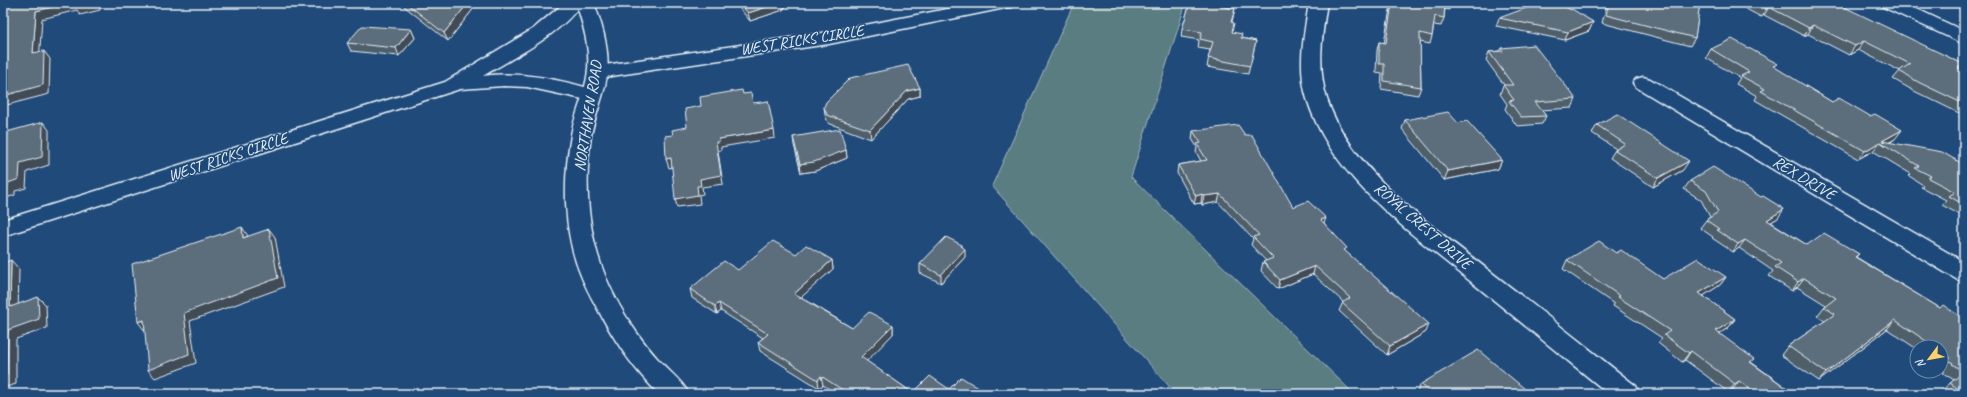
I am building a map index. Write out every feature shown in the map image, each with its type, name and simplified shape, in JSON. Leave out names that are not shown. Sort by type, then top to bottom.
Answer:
[{"type":"street","name":"WEST RICKS CIRCLE","points":[[452,86],[540,33],[567,11],[573,3]]},
{"type":"street","name":"NORTHAVEN ROAD","points":[[585,3],[598,46],[598,72],[582,134],[577,171],[581,232],[587,260],[599,290],[629,343],[657,377],[676,394]]},
{"type":"street","name":"WEST RICKS CIRCLE","points":[[598,72],[829,38],[1005,3]]},
{"type":"street","name":"ROYAL CREST DRIVE","points":[[1318,3],[1311,46],[1311,73],[1317,100],[1328,126],[1342,148],[1399,210],[1627,394]]},
{"type":"street","points":[[1889,3],[1964,38]]},
{"type":"street","name":"WEST RICKS CIRCLE","points":[[3,228],[452,86],[490,81],[518,80],[543,83],[592,95]]},
{"type":"street","name":"REX DRIVE","points":[[1643,83],[1964,273]]},
{"type":"green space","points":[[1074,3],[1186,3],[1131,177],[1354,394],[1176,394],[992,186]]},
{"type":"building","points":[[3,3],[68,3],[36,11],[33,53],[44,51],[43,85],[3,96]]},
{"type":"building","points":[[74,3],[89,3],[75,7]]},
{"type":"building","points":[[406,3],[468,3],[444,33]]},
{"type":"building","points":[[740,3],[779,3],[748,13]]},
{"type":"building","points":[[1190,3],[1220,3],[1220,6],[1235,9],[1231,22],[1234,23],[1232,32],[1242,34],[1241,38],[1256,41],[1250,66],[1208,58],[1213,42],[1200,39],[1202,32],[1182,29]]},
{"type":"building","points":[[1392,3],[1445,3],[1444,18],[1435,16],[1432,36],[1420,33],[1421,87],[1384,81],[1384,64],[1379,64],[1379,42],[1386,43]]},
{"type":"building","points":[[1540,3],[1559,3],[1593,22],[1568,32],[1499,18]]},
{"type":"building","points":[[1609,3],[1700,3],[1695,38],[1606,15]]},
{"type":"building","points":[[1755,3],[1829,3],[1833,5],[1836,3],[1963,64],[1958,68],[1964,71],[1964,104],[1899,71],[1910,64],[1864,41],[1855,46],[1813,25],[1809,28],[1769,7],[1766,9]]},
{"type":"building","points":[[362,26],[411,29],[396,48],[347,43]]},
{"type":"building","points":[[1732,39],[1778,64],[1773,66],[1832,102],[1839,98],[1870,116],[1875,114],[1902,130],[1882,141],[1942,152],[1961,163],[1964,163],[1964,205],[1949,196],[1955,192],[1928,178],[1931,176],[1915,168],[1919,166],[1880,142],[1865,151],[1761,91],[1765,89],[1741,76],[1749,72],[1711,49]]},
{"type":"building","points":[[1534,45],[1576,99],[1535,102],[1546,116],[1521,117],[1509,101],[1514,100],[1503,85],[1513,85],[1489,52],[1503,51],[1501,48]]},
{"type":"building","points":[[908,65],[920,88],[907,91],[870,130],[827,115],[824,107],[826,102],[850,78]]},
{"type":"building","points":[[742,90],[743,94],[751,93],[753,103],[768,101],[774,130],[719,139],[719,142],[716,142],[721,175],[700,179],[701,186],[697,186],[698,195],[675,199],[671,158],[666,159],[665,136],[673,135],[672,130],[687,127],[685,109],[701,106],[700,97]]},
{"type":"building","points":[[1448,112],[1458,123],[1467,121],[1502,160],[1448,171],[1405,120]]},
{"type":"building","points":[[1617,114],[1689,161],[1658,178],[1615,150],[1625,144],[1597,125]]},
{"type":"building","points":[[43,122],[42,157],[20,163],[19,179],[8,183],[8,186],[3,188],[3,133]]},
{"type":"building","points":[[1238,125],[1245,135],[1252,135],[1293,207],[1308,201],[1326,218],[1321,220],[1347,248],[1344,250],[1429,324],[1390,346],[1342,303],[1350,298],[1315,266],[1280,280],[1263,262],[1273,258],[1253,237],[1259,235],[1220,194],[1204,196],[1202,194],[1196,196],[1178,165],[1207,160],[1197,144],[1201,143],[1193,131]]},
{"type":"building","points":[[840,129],[846,150],[814,162],[800,164],[793,137]]},
{"type":"building","points":[[1713,167],[1761,197],[1763,196],[1784,209],[1767,220],[1807,245],[1824,233],[1859,254],[1855,257],[1940,308],[1943,305],[1964,319],[1964,372],[1949,361],[1951,358],[1949,357],[1949,339],[1923,339],[1895,320],[1826,373],[1788,346],[1835,314],[1824,307],[1836,298],[1804,278],[1798,282],[1775,267],[1781,263],[1745,240],[1738,244],[1717,230],[1719,229],[1706,220],[1718,212],[1706,191],[1690,181]]},
{"type":"building","points":[[242,227],[243,238],[269,229],[278,278],[184,313],[189,354],[148,370],[144,320],[138,322],[132,264]]},
{"type":"building","points":[[946,237],[962,245],[961,246],[965,249],[941,275],[920,264]]},
{"type":"building","points":[[773,241],[796,254],[806,245],[832,260],[794,294],[852,328],[869,312],[893,325],[861,357],[913,393],[930,376],[949,389],[961,377],[985,392],[984,394],[849,394],[821,376],[818,380],[758,342],[768,334],[719,303],[715,306],[690,289],[724,261],[738,270]]},
{"type":"building","points":[[1599,241],[1616,253],[1621,250],[1663,279],[1698,258],[1726,277],[1699,293],[1735,319],[1716,331],[1754,359],[1750,362],[1795,394],[1757,394],[1739,381],[1735,384],[1691,351],[1689,353],[1664,335],[1670,331],[1618,297],[1620,296],[1567,260]]},
{"type":"building","points":[[11,260],[10,307],[38,297],[39,319],[8,330],[7,375],[3,377],[3,263]]},
{"type":"building","points":[[1478,350],[1531,394],[1490,394],[1488,392],[1485,394],[1470,394],[1466,390],[1459,394],[1432,394],[1421,384]]},
{"type":"building","points":[[1964,372],[1964,393],[1950,383]]},
{"type":"building","points":[[1831,391],[1836,394],[1827,394]]}]
